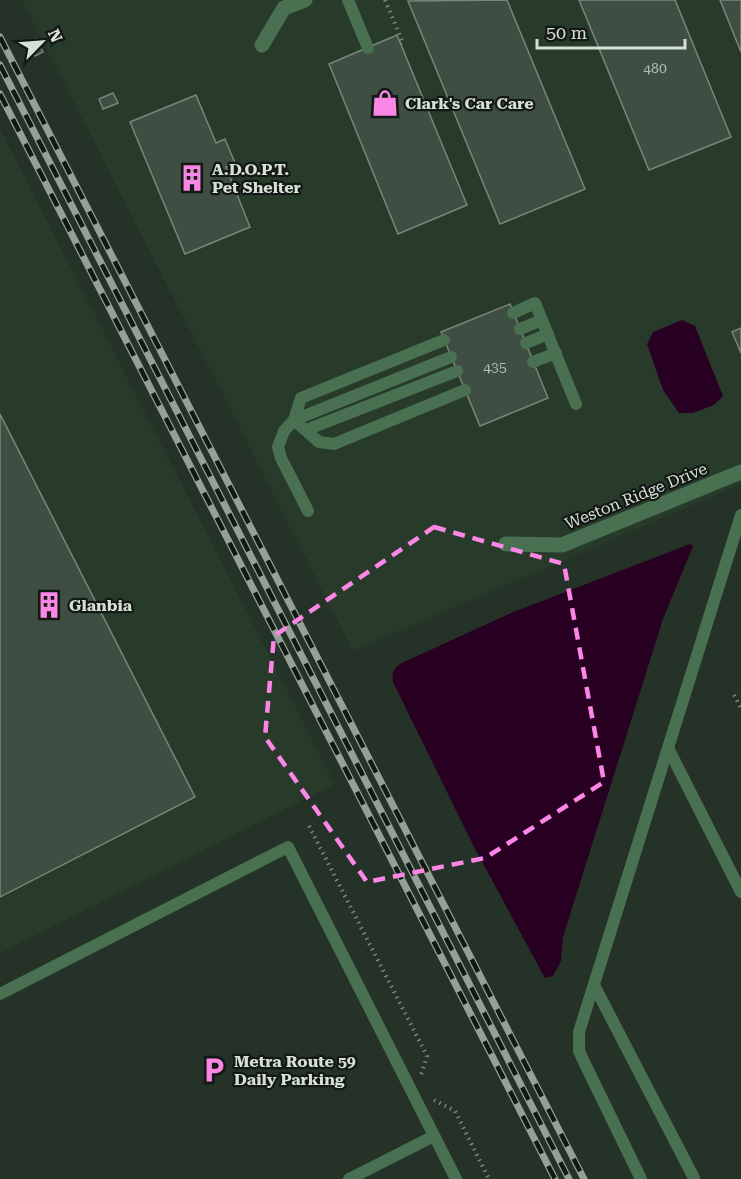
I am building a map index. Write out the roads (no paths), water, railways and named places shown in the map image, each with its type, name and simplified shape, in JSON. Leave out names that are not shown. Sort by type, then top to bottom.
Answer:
[{"type":"street","points":[[262,45],[284,8],[305,0]]},
{"type":"street","name":"Weston Ridge Drive","points":[[506,544],[562,545],[741,472]]},
{"type":"lane","points":[[348,0],[368,48]]},
{"type":"lane","points":[[513,313],[535,303],[576,404]]},
{"type":"lane","points":[[520,329],[542,320]]},
{"type":"lane","points":[[526,343],[548,334]]},
{"type":"lane","points":[[308,511],[281,458],[278,447],[284,431],[294,420],[301,398],[444,340]]},
{"type":"lane","points":[[533,362],[556,353]]},
{"type":"lane","points":[[294,420],[452,357]]},
{"type":"lane","points":[[306,430],[458,371]]},
{"type":"lane","points":[[294,420],[319,442],[334,444],[465,390]]},
{"type":"lane","points":[[642,1179],[579,1051],[581,1020],[737,541],[741,515]]},
{"type":"lane","points":[[669,750],[741,892]]},
{"type":"lane","points":[[0,993],[288,847],[456,1179]]},
{"type":"lane","points":[[594,985],[694,1178]]},
{"type":"lane","points":[[349,1179],[434,1136]]},
{"type":"railway","points":[[0,37],[584,1179]]},
{"type":"railway","points":[[0,65],[569,1179]]},
{"type":"railway","points":[[0,94],[555,1179]]},
{"type":"place","name":"Clark's Car Care","points":[[385,103]]},
{"type":"place","name":"A.D.O.P.T. Pet Shelter","points":[[192,178]]},
{"type":"place","name":"Glanbia","points":[[49,605]]},
{"type":"place","name":"Metra Route 59 Daily Parking","points":[[214,1070]]}]
